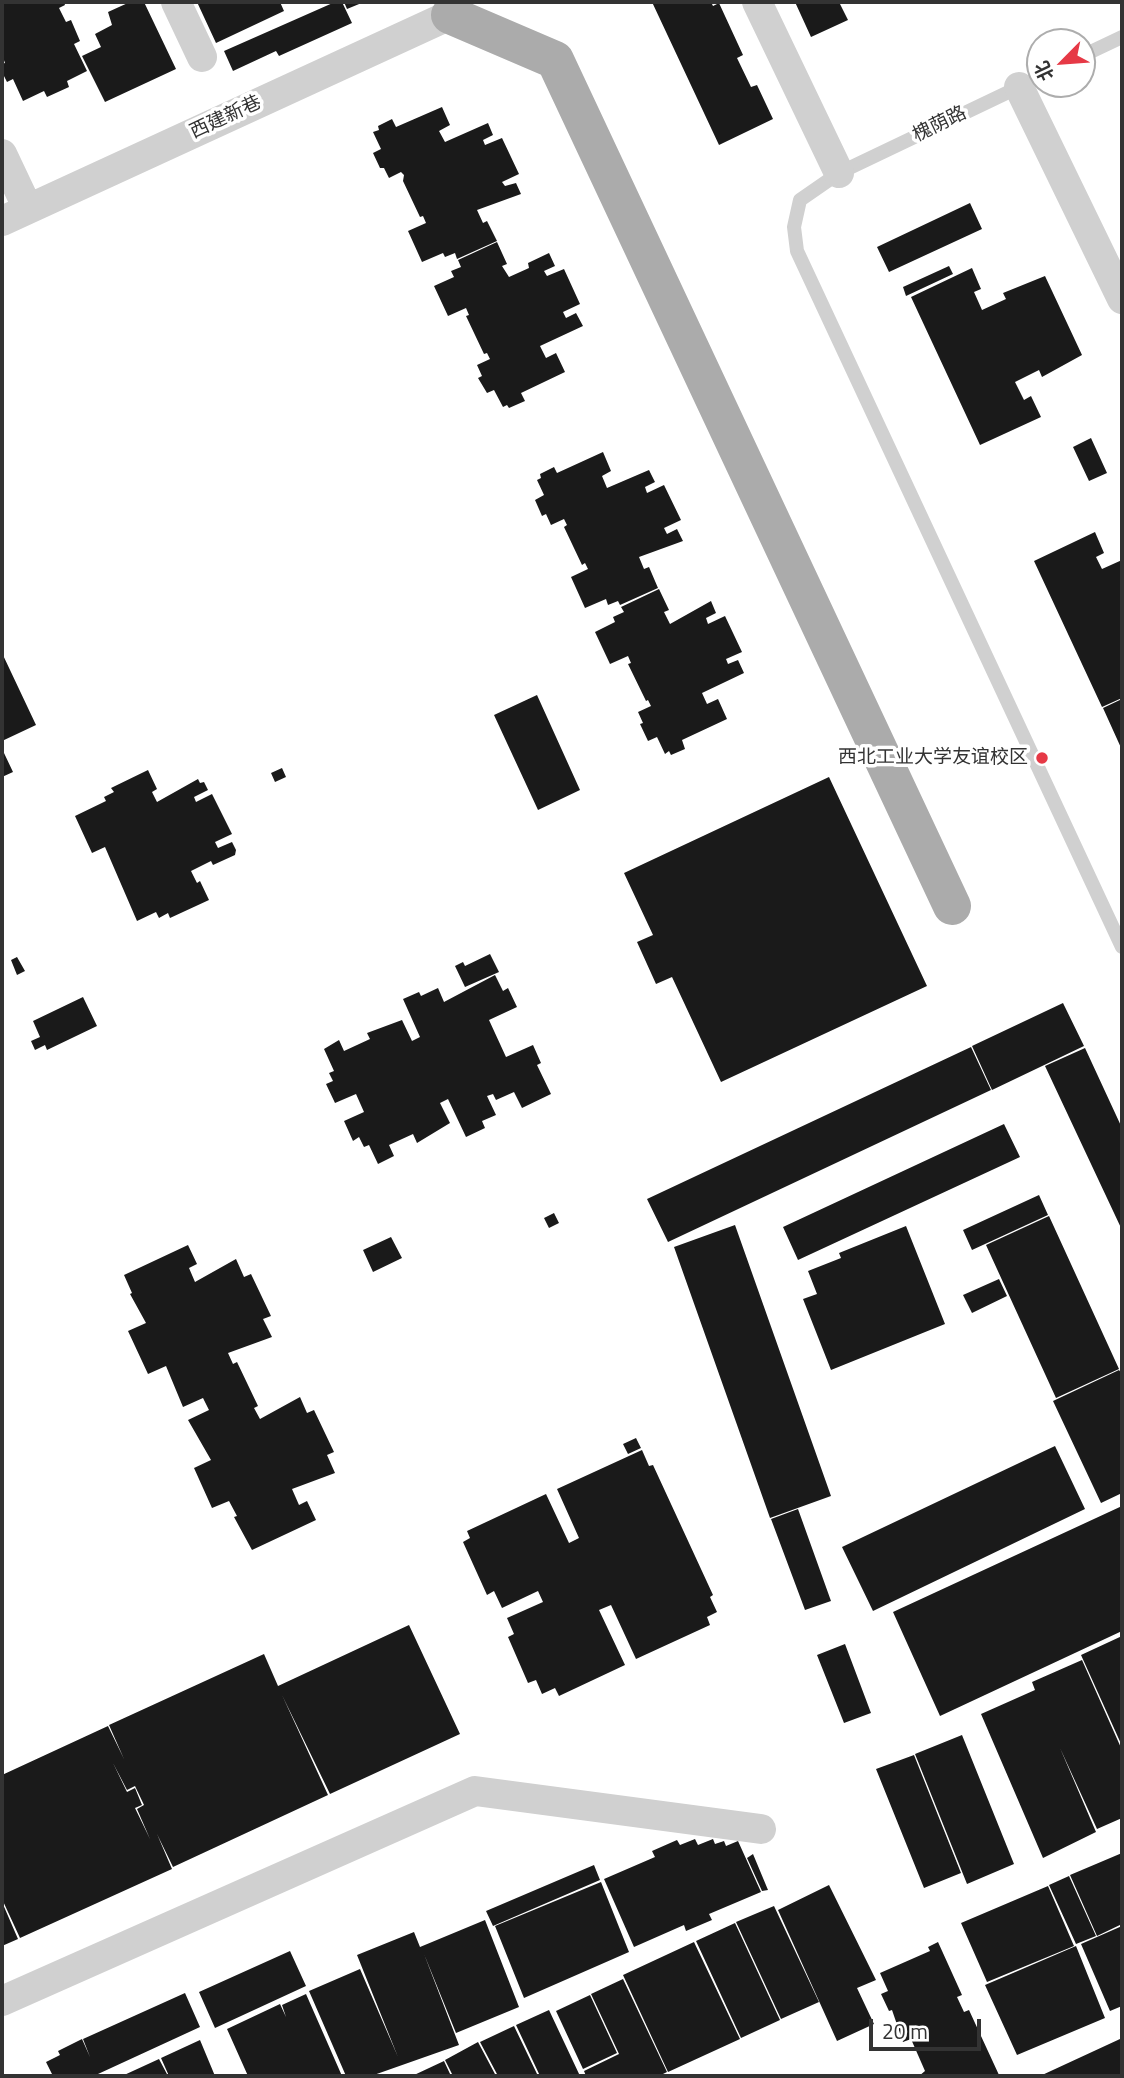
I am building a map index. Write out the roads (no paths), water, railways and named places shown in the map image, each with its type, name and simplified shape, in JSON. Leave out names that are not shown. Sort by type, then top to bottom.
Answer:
[{"type":"main road","points":[[450,15],[555,60],[952,906]]},
{"type":"street","points":[[176,2],[202,57]]},
{"type":"street","points":[[757,2],[839,173]]},
{"type":"street","name":"西建新巷","points":[[15,215],[450,15]]},
{"type":"street","points":[[1036,98],[1122,299]]},
{"type":"street","points":[[2,153],[15,215]]},
{"type":"street","points":[[2,2001],[475,1791],[761,1829]]},
{"type":"lane","points":[[1096,50],[1122,37]]},
{"type":"lane","name":"槐荫路","points":[[1026,83],[839,173],[800,200],[794,227],[797,251],[1122,947]]},
{"type":"place","name":"西北工业大学友谊校区","points":[[1042,758]]}]
